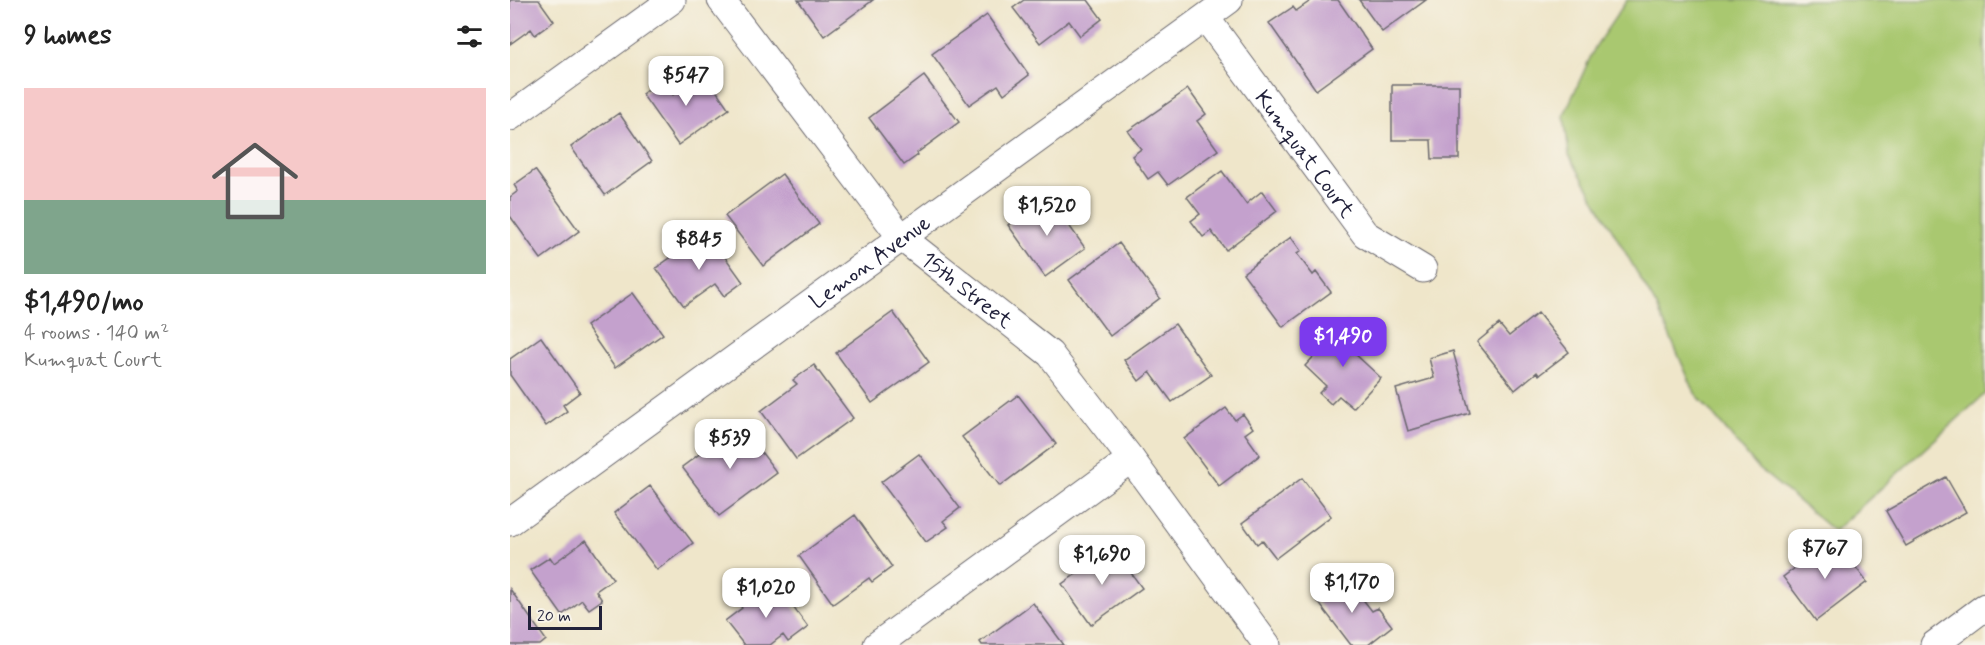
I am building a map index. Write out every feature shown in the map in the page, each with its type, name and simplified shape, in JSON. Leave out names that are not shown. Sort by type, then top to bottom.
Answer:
[{"type":"street","points":[[510,117],[672,0]]},
{"type":"street","name":"15th Street","points":[[721,0],[901,237],[1050,354],[1131,459],[1267,645]]},
{"type":"street","name":"Lemon Avenue","points":[[510,522],[1229,0]]},
{"type":"street","name":"Kumquat Court","points":[[1206,18],[1365,234],[1423,269]]},
{"type":"street","points":[[878,645],[1131,459]]},
{"type":"street","points":[[1934,645],[1985,607]]},
{"type":"green space","points":[[1627,0],[1985,0],[1985,394],[1834,531],[1757,467],[1695,393],[1657,307],[1569,155],[1564,115],[1595,47]]},
{"type":"building","points":[[510,0],[539,0],[554,21],[535,35],[531,29],[510,44]]},
{"type":"building","points":[[798,0],[873,0],[824,36]]},
{"type":"building","points":[[1024,0],[1088,0],[1102,19],[1080,36],[1069,21],[1040,43],[1013,8]]},
{"type":"building","points":[[1312,0],[1338,0],[1372,49],[1316,90],[1269,23],[1293,7],[1296,11]]},
{"type":"building","points":[[1359,0],[1426,0],[1382,32]]},
{"type":"building","points":[[987,15],[1029,75],[1004,94],[998,85],[969,105],[932,54]]},
{"type":"building","points":[[704,73],[729,109],[678,145],[642,94],[662,80],[673,95]]},
{"type":"building","points":[[924,76],[959,122],[904,165],[869,118]]},
{"type":"building","points":[[1392,85],[1459,85],[1459,159],[1432,159],[1431,140],[1392,140]]},
{"type":"building","points":[[1188,89],[1206,114],[1197,121],[1218,150],[1168,185],[1158,172],[1148,179],[1132,156],[1141,149],[1128,131]]},
{"type":"building","points":[[619,113],[652,161],[605,195],[571,147]]},
{"type":"building","points":[[535,170],[579,231],[541,259],[510,216],[510,197],[518,191],[514,185]]},
{"type":"building","points":[[1222,171],[1246,204],[1262,191],[1277,211],[1226,250],[1211,231],[1203,237],[1191,221],[1200,214],[1187,197]]},
{"type":"building","points":[[782,174],[819,224],[763,266],[725,216]]},
{"type":"building","points":[[1049,197],[1085,248],[1045,277],[1008,225]]},
{"type":"building","points":[[707,232],[743,282],[724,296],[715,284],[684,306],[656,268]]},
{"type":"building","points":[[1291,237],[1301,251],[1297,254],[1313,275],[1316,272],[1331,292],[1283,327],[1243,273]]},
{"type":"building","points":[[1119,243],[1160,298],[1110,336],[1069,280]]},
{"type":"building","points":[[633,293],[663,334],[615,368],[586,326]]},
{"type":"building","points":[[893,312],[929,362],[872,403],[836,353]]},
{"type":"building","points":[[1538,313],[1569,352],[1539,375],[1537,372],[1515,390],[1477,342],[1499,324],[1509,336]]},
{"type":"building","points":[[1347,321],[1365,338],[1353,352],[1381,378],[1353,408],[1339,396],[1331,404],[1319,393],[1326,386],[1305,366]]},
{"type":"building","points":[[1175,324],[1211,375],[1172,402],[1150,372],[1139,381],[1124,360]]},
{"type":"building","points":[[541,337],[580,392],[563,405],[567,411],[546,426],[510,375],[510,359]]},
{"type":"building","points":[[1453,351],[1470,413],[1408,431],[1396,389],[1434,378],[1429,358]]},
{"type":"building","points":[[814,365],[853,418],[796,459],[761,411],[797,384],[793,380]]},
{"type":"building","points":[[1018,395],[1056,444],[1000,486],[962,437]]},
{"type":"building","points":[[1226,408],[1235,420],[1243,414],[1253,428],[1245,434],[1260,455],[1219,486],[1184,439]]},
{"type":"building","points":[[740,424],[777,473],[719,516],[682,467]]},
{"type":"building","points":[[919,454],[960,508],[943,521],[948,527],[926,542],[881,482]]},
{"type":"building","points":[[1946,477],[1966,512],[1906,546],[1886,511]]},
{"type":"building","points":[[1302,478],[1331,516],[1276,558],[1262,540],[1257,544],[1242,523]]},
{"type":"building","points":[[650,486],[693,543],[657,570],[614,513]]},
{"type":"building","points":[[855,515],[892,567],[872,582],[869,578],[833,604],[799,556]]},
{"type":"building","points":[[1834,539],[1867,582],[1816,621],[1783,577]]},
{"type":"building","points":[[586,540],[613,579],[596,591],[602,600],[589,609],[582,600],[562,615],[530,570],[550,557],[554,563]]},
{"type":"building","points":[[1113,548],[1142,588],[1091,625],[1062,584]]},
{"type":"building","points":[[1344,575],[1372,611],[1378,608],[1392,626],[1368,645],[1351,645],[1315,598]]},
{"type":"building","points":[[776,584],[808,627],[788,642],[783,635],[770,645],[744,645],[725,621],[742,608],[737,600],[750,590],[756,599]]},
{"type":"building","points":[[510,589],[546,640],[540,645],[510,645]]},
{"type":"building","points":[[1033,603],[1064,645],[982,645],[980,642]]}]
